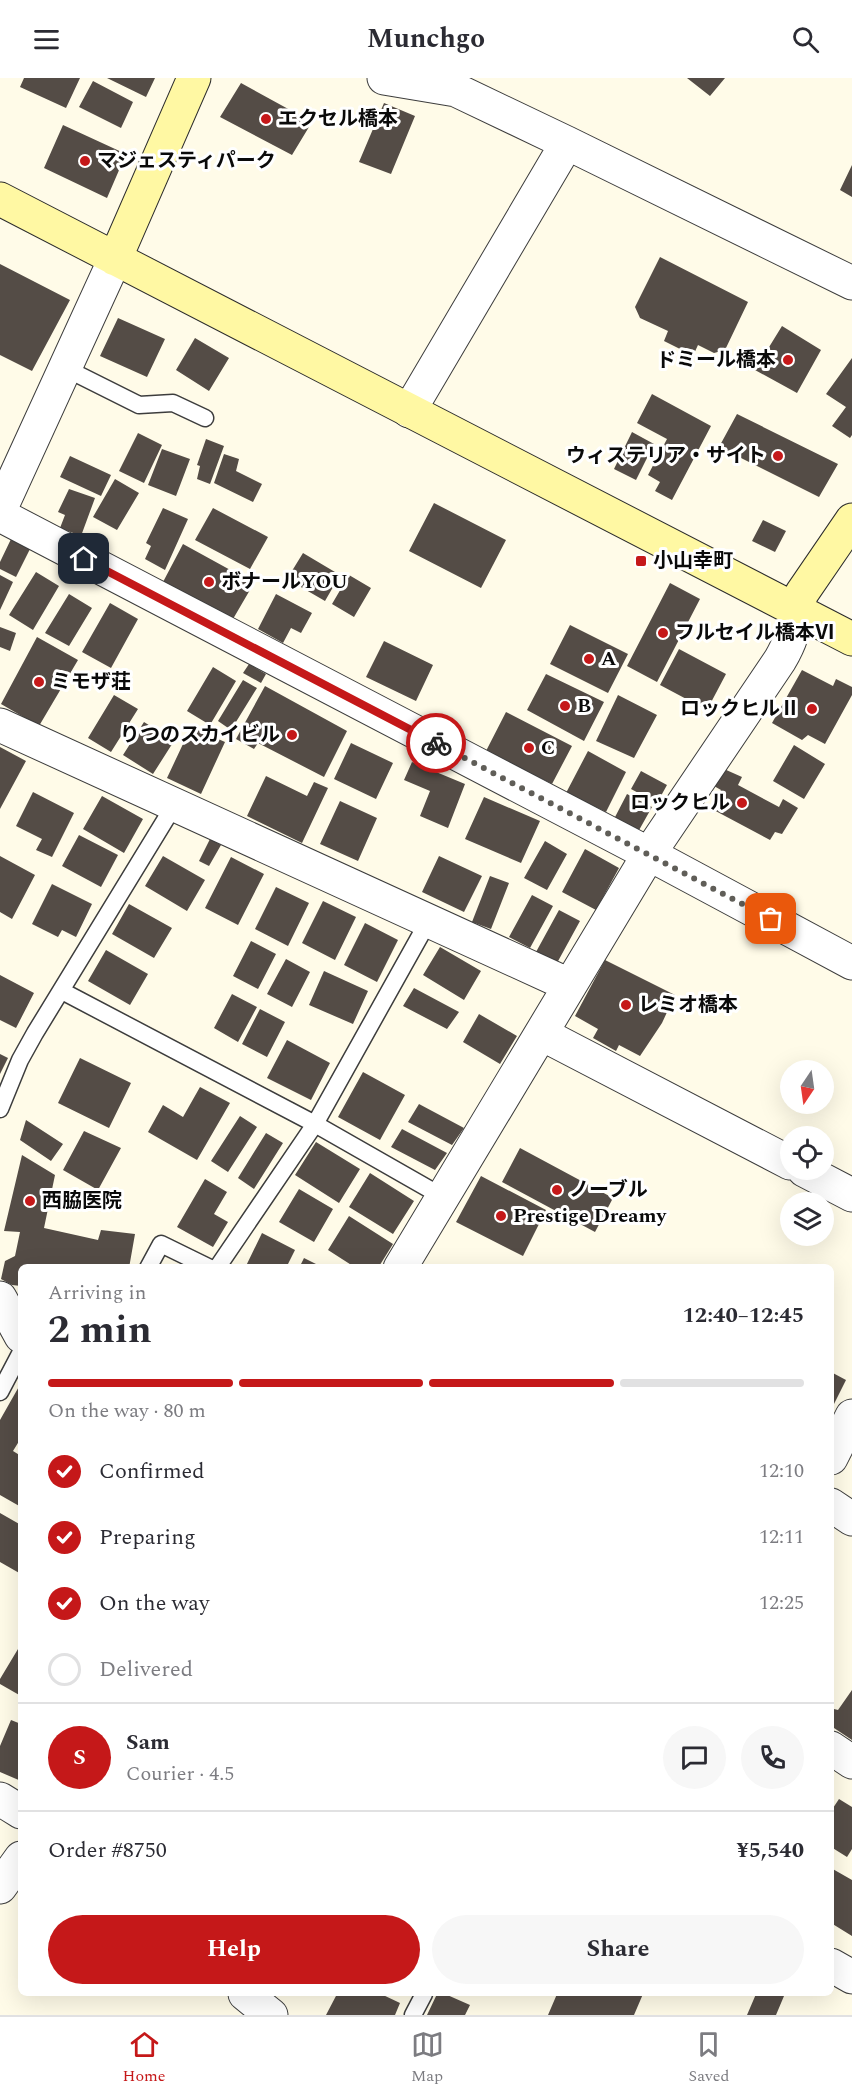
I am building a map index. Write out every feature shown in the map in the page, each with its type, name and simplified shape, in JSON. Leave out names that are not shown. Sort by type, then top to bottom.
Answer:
[{"type":"street","points":[[0,510],[115,259],[194,78]]},
{"type":"street","points":[[396,79],[456,90],[567,142],[852,284]]},
{"type":"street","points":[[409,411],[567,142]]},
{"type":"street","points":[[0,200],[852,639]]},
{"type":"street","points":[[0,515],[649,854],[852,963]]},
{"type":"street","points":[[402,1264],[649,854],[780,660],[790,642],[796,609],[802,593],[852,520]]},
{"type":"street","points":[[0,725],[569,985]]},
{"type":"street","points":[[542,1034],[780,1158]]},
{"type":"street","points":[[823,1180],[852,1195]]},
{"type":"street","points":[[0,1298],[18,1331]]},
{"type":"street","points":[[834,1452],[852,1416]]},
{"type":"street","points":[[834,1507],[852,1519]]},
{"type":"street","points":[[834,1750],[852,1762]]},
{"type":"street","points":[[0,1799],[18,1810]]},
{"type":"street","points":[[0,1887],[18,1862]]},
{"type":"street","points":[[834,1967],[852,1977]]},
{"type":"street","points":[[247,1996],[271,2015]]},
{"type":"lane","points":[[65,368],[139,405],[173,403],[206,418]]},
{"type":"lane","points":[[0,1109],[20,1060],[175,804]]},
{"type":"lane","points":[[220,1264],[315,1124],[429,920]]},
{"type":"lane","points":[[62,991],[315,1124],[443,1197]]},
{"type":"lane","points":[[150,1264],[161,1244],[202,1264]]},
{"type":"lane","points":[[0,1392],[18,1358]]},
{"type":"lane","points":[[413,2015],[422,1996]]},
{"type":"building","points":[[24,78],[80,78],[66,108],[20,87]]},
{"type":"building","points":[[107,78],[155,78],[146,97]]},
{"type":"building","points":[[687,78],[725,78],[710,96]]},
{"type":"building","points":[[93,81],[133,102],[121,128],[79,107]]},
{"type":"building","name":"エクセル橋本","points":[[241,83],[312,122],[292,155],[220,117]]},
{"type":"building","points":[[384,103],[415,116],[391,174],[359,162]]},
{"type":"building","name":"マジェスティパーク","points":[[63,125],[126,154],[107,198],[44,168]]},
{"type":"building","points":[[852,165],[852,197],[840,190]]},
{"type":"building","points":[[660,257],[748,302],[725,350],[714,353],[698,345],[692,358],[664,341],[668,331],[640,318],[635,307]]},
{"type":"building","points":[[0,264],[70,300],[32,371],[0,355]]},
{"type":"building","points":[[118,318],[165,339],[147,377],[100,356]]},
{"type":"building","name":"ドミール橋本","points":[[782,326],[821,350],[797,393],[755,370]]},
{"type":"building","points":[[195,338],[229,358],[209,391],[176,370]]},
{"type":"building","points":[[852,358],[852,435],[850,438],[832,426],[846,407],[826,394]]},
{"type":"building","points":[[652,394],[711,426],[672,500],[655,491],[660,482],[648,475],[667,439],[637,423]]},
{"type":"building","name":"ウィステリア・サイト","points":[[737,414],[838,464],[819,497],[719,447]]},
{"type":"building","points":[[632,432],[654,444],[636,480],[614,469]]},
{"type":"building","points":[[138,433],[162,445],[144,483],[119,471]]},
{"type":"building","points":[[206,439],[224,446],[210,484],[197,479],[200,466],[197,465]]},
{"type":"building","points":[[162,449],[190,459],[176,496],[148,485]]},
{"type":"building","points":[[224,454],[239,459],[236,471],[262,484],[253,502],[214,483]]},
{"type":"building","points":[[70,456],[111,475],[101,496],[60,477]]},
{"type":"building","points":[[115,479],[139,493],[117,530],[93,517]]},
{"type":"building","points":[[69,489],[95,498],[81,536],[60,528],[65,515],[58,512]]},
{"type":"building","points":[[434,503],[506,540],[481,588],[409,551]]},
{"type":"building","points":[[163,508],[188,519],[165,570],[145,559],[151,546],[146,543]]},
{"type":"building","points":[[213,508],[268,537],[250,569],[195,540]]},
{"type":"building","points":[[763,520],[786,531],[775,552],[752,541]]},
{"type":"building","points":[[12,537],[31,547],[16,577],[0,569],[0,562]]},
{"type":"building","name":"ボナールYOU","points":[[183,544],[254,583],[233,619],[163,582]]},
{"type":"building","points":[[303,553],[340,575],[325,601],[287,579]]},
{"type":"building","points":[[36,572],[59,586],[33,630],[9,615]]},
{"type":"building","points":[[0,575],[13,582],[0,610]]},
{"type":"building","points":[[349,575],[371,588],[354,617],[332,604]]},
{"type":"building","name":"フルセイル橋本Ⅵ","points":[[670,583],[700,599],[657,682],[627,666]]},
{"type":"building","points":[[69,594],[92,608],[69,646],[45,633]]},
{"type":"building","points":[[276,594],[312,613],[301,633],[291,628],[283,643],[258,629]]},
{"type":"building","points":[[110,603],[138,619],[111,668],[82,652]]},
{"type":"building","name":"A","points":[[570,625],[628,654],[608,693],[550,664]]},
{"type":"building","points":[[0,627],[16,633],[10,651],[0,647]]},
{"type":"building","name":"ミモザ荘","points":[[37,637],[78,660],[39,726],[1,704]]},
{"type":"building","points":[[384,641],[433,665],[416,701],[366,677]]},
{"type":"building","points":[[679,649],[726,674],[707,710],[660,685]]},
{"type":"building","points":[[249,664],[266,674],[261,683],[243,673]]},
{"type":"building","points":[[213,667],[236,681],[210,725],[187,711]]},
{"type":"building","name":"ロックヒルⅡ","points":[[802,670],[833,686],[836,679],[852,687],[852,695],[825,744],[808,735],[802,740],[772,723]]},
{"type":"building","name":"B","points":[[546,674],[604,702],[584,741],[527,710]]},
{"type":"building","points":[[243,680],[257,688],[231,730],[218,721]]},
{"type":"building","name":"りつのスカイビル","points":[[265,686],[347,731],[324,777],[258,743],[254,749],[236,739]]},
{"type":"building","points":[[114,695],[138,709],[111,752],[88,738]]},
{"type":"building","points":[[618,695],[657,715],[634,758],[596,741]]},
{"type":"building","name":"C","points":[[506,712],[572,746],[552,784],[486,751]]},
{"type":"building","points":[[144,722],[174,741],[153,774],[123,755]]},
{"type":"building","points":[[191,727],[225,742],[201,794],[167,778]]},
{"type":"building","points":[[351,743],[393,763],[376,799],[334,779]]},
{"type":"building","points":[[794,745],[825,764],[804,799],[773,781]]},
{"type":"building","points":[[0,747],[26,761],[0,809]]},
{"type":"building","points":[[588,751],[626,772],[606,812],[566,793]]},
{"type":"building","points":[[412,762],[465,784],[448,828],[420,816],[430,791],[404,780]]},
{"type":"building","name":"ロックヒル","points":[[724,769],[742,777],[738,785],[779,807],[783,799],[798,808],[782,834],[775,832],[770,840],[710,808],[721,790],[714,786]]},
{"type":"building","points":[[641,771],[667,785],[657,803],[631,789]]},
{"type":"building","points":[[266,776],[307,796],[314,782],[328,788],[302,843],[247,816]]},
{"type":"building","points":[[33,792],[74,813],[52,857],[36,850],[42,839],[16,826]]},
{"type":"building","points":[[627,794],[652,807],[638,832],[614,819]]},
{"type":"building","points":[[102,796],[143,819],[124,853],[83,829]]},
{"type":"building","points":[[484,797],[540,821],[521,863],[465,839]]},
{"type":"building","points":[[340,801],[377,818],[358,861],[320,844]]},
{"type":"building","points":[[79,835],[118,855],[101,887],[62,866]]},
{"type":"building","points":[[210,839],[221,845],[209,866],[199,861]]},
{"type":"building","points":[[545,841],[567,854],[547,890],[524,878]]},
{"type":"building","points":[[585,849],[619,868],[596,910],[562,892]]},
{"type":"building","points":[[0,856],[35,875],[12,919],[0,912]]},
{"type":"building","points":[[163,856],[205,880],[187,911],[145,886]]},
{"type":"building","points":[[439,856],[482,876],[464,912],[422,892]]},
{"type":"building","points":[[231,857],[264,874],[238,925],[205,908]]},
{"type":"building","points":[[490,876],[509,883],[491,929],[472,922]]},
{"type":"building","points":[[52,884],[92,904],[76,937],[62,930],[58,937],[32,924]]},
{"type":"building","points":[[276,887],[309,903],[288,946],[255,929]]},
{"type":"building","points":[[532,895],[553,906],[530,948],[509,937]]},
{"type":"building","points":[[323,901],[356,917],[335,960],[302,943]]},
{"type":"building","points":[[129,904],[172,928],[154,958],[112,934]]},
{"type":"building","points":[[559,910],[580,921],[557,963],[536,952]]},
{"type":"building","points":[[365,923],[398,940],[377,982],[344,965]]},
{"type":"building","points":[[251,941],[276,954],[258,989],[233,976]]},
{"type":"building","points":[[440,947],[481,971],[464,1000],[423,975]]},
{"type":"building","points":[[106,950],[148,974],[130,1005],[88,981]]},
{"type":"building","points":[[286,959],[310,972],[292,1007],[267,994]]},
{"type":"building","name":"レミオ橋本","points":[[605,960],[675,995],[662,1023],[640,1056],[619,1045],[616,1051],[593,1038],[598,1029],[575,1016]]},
{"type":"building","points":[[324,971],[368,991],[353,1024],[309,1005]]},
{"type":"building","points":[[0,975],[34,993],[16,1028],[0,1020]]},
{"type":"building","points":[[414,988],[459,1012],[447,1029],[403,1006]]},
{"type":"building","points":[[232,994],[257,1007],[238,1042],[214,1028]]},
{"type":"building","points":[[260,1009],[285,1022],[267,1057],[242,1044]]},
{"type":"building","points":[[479,1014],[517,1036],[500,1064],[463,1042]]},
{"type":"building","points":[[287,1040],[330,1063],[311,1100],[267,1078]]},
{"type":"building","points":[[0,1054],[8,1058],[0,1074]]},
{"type":"building","points":[[80,1058],[131,1083],[109,1128],[58,1103]]},
{"type":"building","points":[[363,1072],[405,1095],[380,1140],[338,1117]]},
{"type":"building","points":[[200,1087],[230,1103],[197,1160],[148,1132],[163,1105],[183,1117]]},
{"type":"building","points":[[419,1104],[464,1128],[452,1145],[408,1122]]},
{"type":"building","points":[[240,1116],[257,1127],[228,1172],[211,1161]]},
{"type":"building","points":[[26,1120],[63,1144],[51,1161],[20,1140]]},
{"type":"building","points":[[402,1129],[447,1153],[435,1170],[391,1147]]},
{"type":"building","points":[[84,1131],[121,1148],[98,1190],[63,1170]]},
{"type":"building","points":[[266,1133],[283,1143],[254,1189],[238,1178]]},
{"type":"building","points":[[316,1142],[360,1169],[339,1203],[295,1175]]},
{"type":"building","name":"ノーブル","points":[[520,1148],[613,1198],[595,1232],[502,1182]]},
{"type":"building","name":"西脇医院","points":[[22,1155],[55,1175],[44,1228],[98,1240],[101,1230],[135,1234],[130,1264],[18,1264],[18,1286],[1,1279],[5,1261],[15,1256],[20,1232],[4,1231]]},
{"type":"building","points":[[370,1173],[414,1201],[393,1234],[349,1207]]},
{"type":"building","name":"Prestige Dreamy","points":[[481,1176],[546,1210],[523,1256],[456,1222]]},
{"type":"building","points":[[205,1179],[227,1192],[214,1214],[228,1222],[213,1247],[177,1227]]},
{"type":"building","points":[[299,1189],[333,1209],[314,1242],[279,1222]]},
{"type":"building","points":[[349,1216],[393,1244],[380,1264],[350,1264],[328,1250]]},
{"type":"building","points":[[262,1233],[295,1250],[288,1264],[247,1264]]},
{"type":"building","points":[[304,1258],[316,1264],[301,1264]]},
{"type":"building","points":[[834,1374],[846,1380],[834,1404]]},
{"type":"building","points":[[18,1388],[18,1443],[13,1451],[18,1454],[18,1505],[0,1495],[0,1420]]},
{"type":"building","points":[[0,1513],[18,1523],[18,1572],[0,1562]]},
{"type":"building","points":[[18,1649],[18,1694],[0,1684],[0,1679]]},
{"type":"building","points":[[852,1690],[852,1740],[834,1728],[834,1709],[838,1710]]},
{"type":"building","points":[[11,1720],[18,1723],[18,1780],[0,1772],[0,1746]]},
{"type":"building","points":[[839,1799],[852,1807],[852,1849],[847,1857],[834,1849],[834,1806]]},
{"type":"building","points":[[834,1870],[852,1880],[852,1936],[834,1925]]},
{"type":"building","points":[[336,1996],[385,1996],[400,2003],[395,2015],[326,2015]]},
{"type":"building","points":[[436,1996],[450,1996],[470,2005],[465,2015],[427,2015]]},
{"type":"building","points":[[556,1996],[642,1996],[634,2015],[548,2015]]},
{"type":"building","points":[[755,1996],[784,1996],[776,2015],[747,2015]]},
{"type":"way so far","points":[[436,743],[771,919]]},
{"type":"place","name":"エクセル橋本","points":[[266,119]]},
{"type":"place","name":"マジェスティパーク","points":[[85,161]]},
{"type":"place","name":"ドミール橋本","points":[[788,360]]},
{"type":"place","name":"ウィステリア・サイト","points":[[778,456]]},
{"type":"place","name":"小山幸町","points":[[641,561]]},
{"type":"place","name":"ボナールYOU","points":[[209,582]]},
{"type":"place","name":"フルセイル橋本Ⅵ","points":[[663,633]]},
{"type":"place","name":"A","points":[[589,659]]},
{"type":"place","name":"ミモザ荘","points":[[39,682]]},
{"type":"place","name":"B","points":[[565,706]]},
{"type":"place","name":"ロックヒルⅡ","points":[[812,709]]},
{"type":"place","name":"りつのスカイビル","points":[[292,735]]},
{"type":"place","name":"C","points":[[529,748]]},
{"type":"place","name":"ロックヒル","points":[[742,803]]},
{"type":"place","name":"レミオ橋本","points":[[626,1005]]},
{"type":"place","name":"ノーブル","points":[[557,1190]]},
{"type":"place","name":"西脇医院","points":[[30,1201]]},
{"type":"place","name":"Prestige Dreamy","points":[[501,1216]]},
{"type":"route","points":[[84,559],[436,743]]}]
